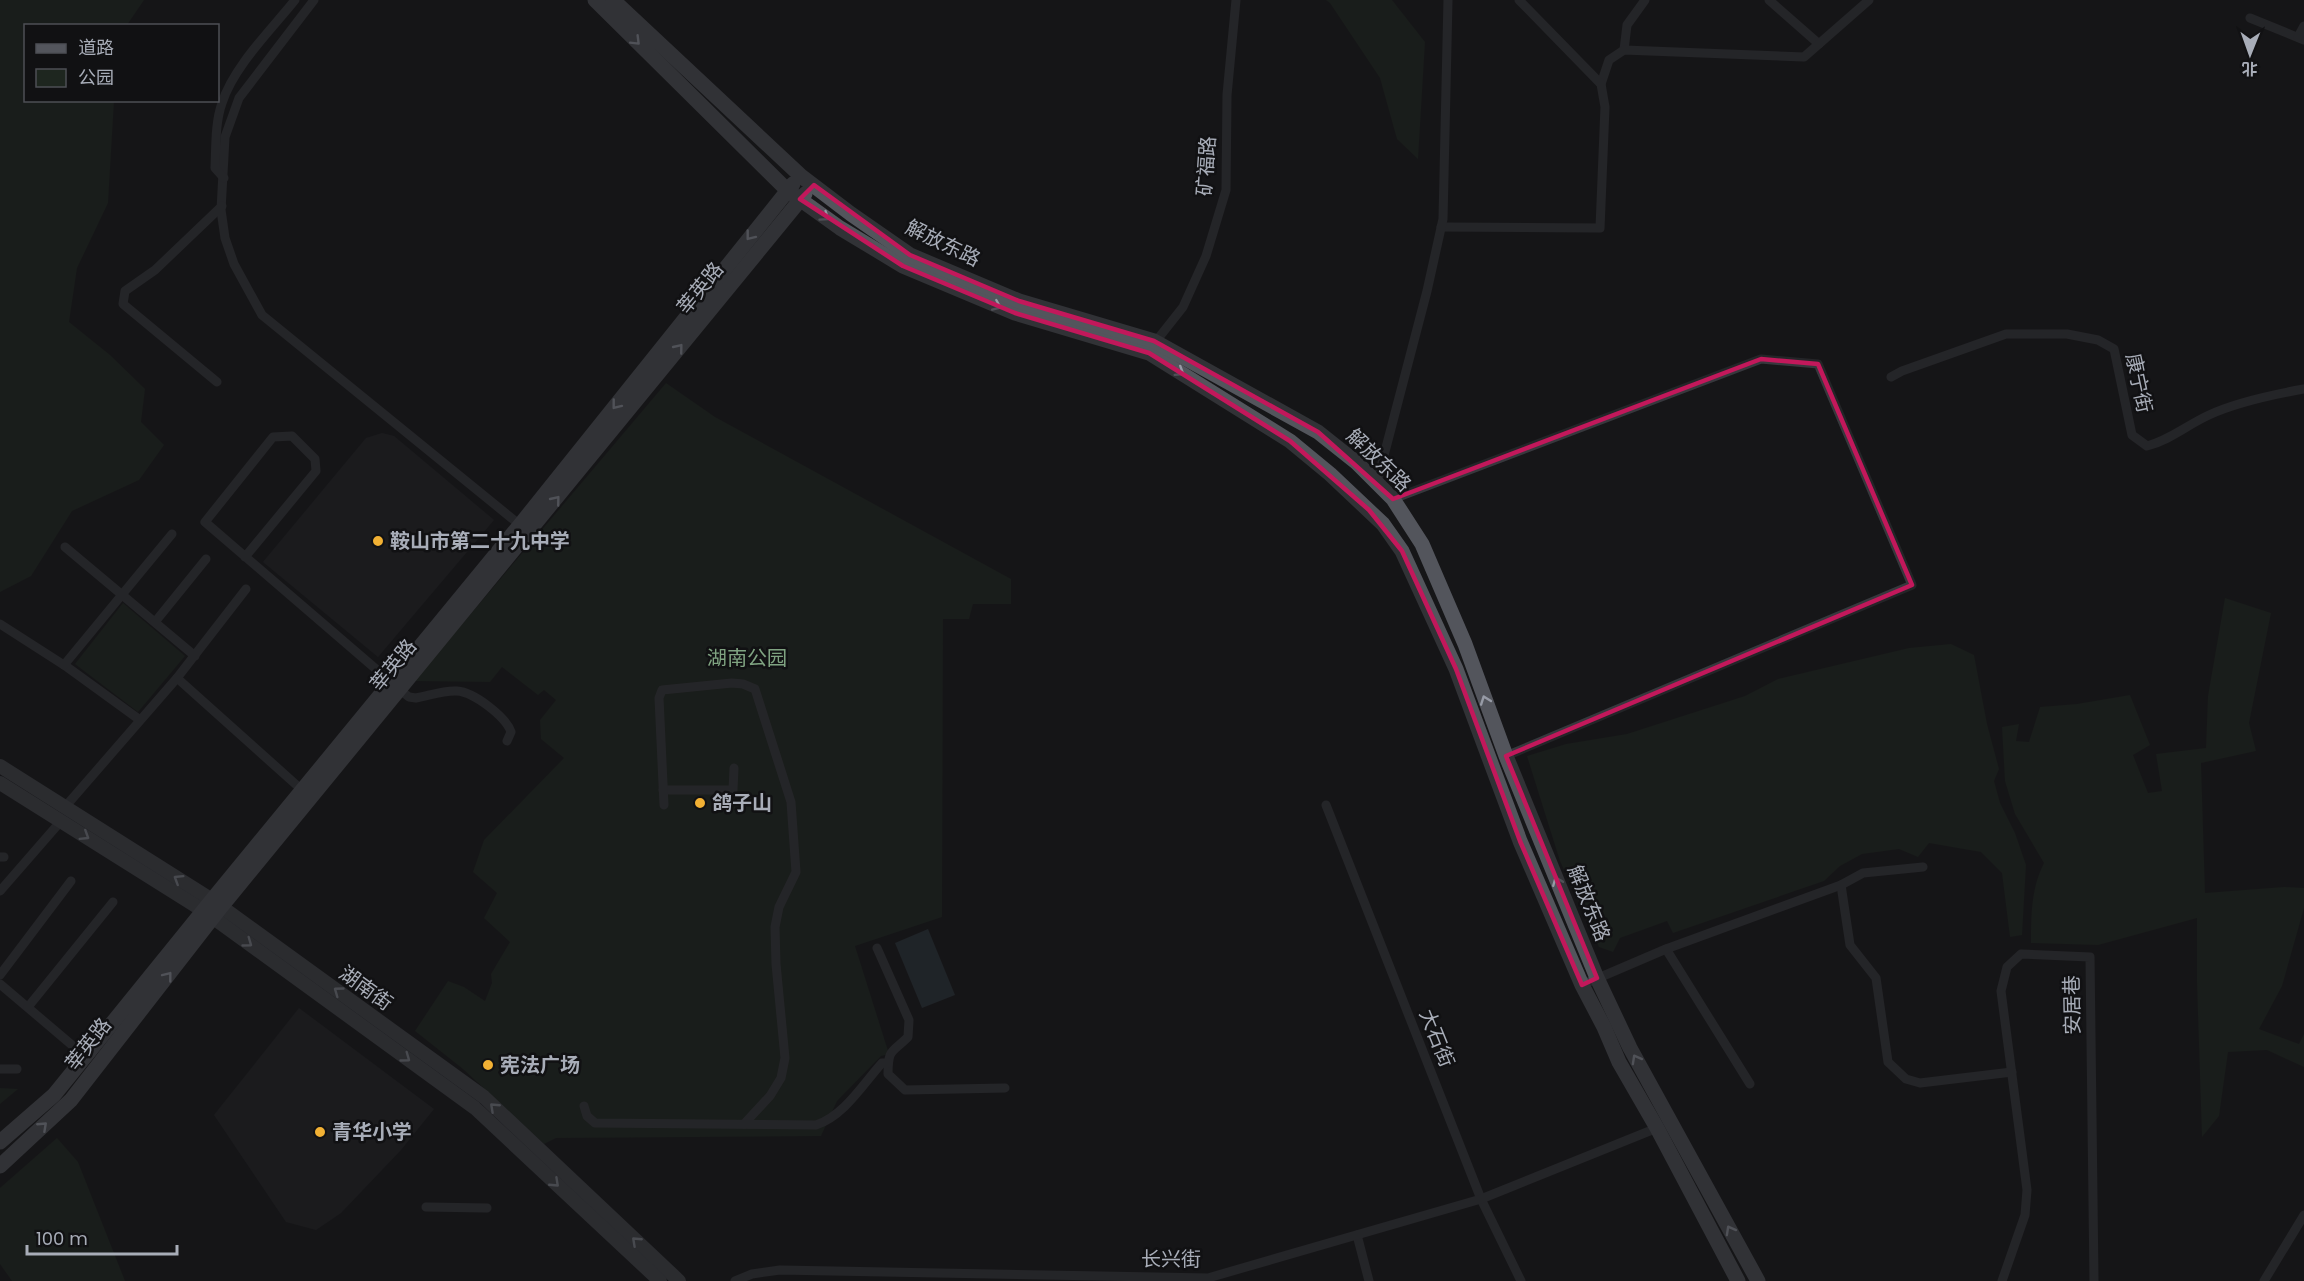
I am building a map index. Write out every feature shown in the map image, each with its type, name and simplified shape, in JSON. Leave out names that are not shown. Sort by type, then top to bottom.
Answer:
[{"type":"main road","name":"解放东路","points":[[595,0],[793,195],[840,228],[903,266],[1015,313],[1152,347],[1290,441],[1330,474],[1383,524],[1402,551],[1456,669],[1520,841],[1582,986],[1604,1027],[1618,1062],[1657,1128],[1738,1281]]},
{"type":"main road","name":"解放东路","points":[[613,0],[807,180],[910,255],[1019,301],[1152,347],[1318,432],[1357,463],[1393,499],[1427,554],[1465,644],[1506,756],[1597,978],[1630,1048],[1758,1281]]},
{"type":"main road","name":"莘英路","points":[[0,1166],[71,1100],[302,790],[395,686],[520,525],[807,180]]},
{"type":"main road","name":"莘英路","points":[[0,1142],[54,1095],[212,909],[793,195]]},
{"type":"main road","name":"湖南街","points":[[0,766],[65,807],[484,1097],[679,1281]]},
{"type":"main road","name":"湖南街","points":[[0,783],[212,909],[475,1108],[660,1281]]},
{"type":"street","points":[[224,178],[215,168],[217,122],[222,102],[238,73],[295,0]]},
{"type":"street","points":[[314,0],[239,98],[225,137],[222,206],[225,238],[234,264],[262,315],[520,525]]},
{"type":"street","name":"矿福路","points":[[1152,347],[1183,307],[1206,256],[1226,190],[1227,95],[1236,0]]},
{"type":"street","points":[[1377,482],[1427,291],[1441,227],[1448,0]]},
{"type":"street","points":[[1441,227],[1600,228],[1605,107],[1600,84],[1519,0]]},
{"type":"street","points":[[1624,50],[1627,25],[1645,0]]},
{"type":"street","points":[[1769,0],[1819,44]]},
{"type":"street","points":[[1852,0],[1860,8]]},
{"type":"street","points":[[1600,84],[1609,60],[1624,50],[1804,57],[1869,0]]},
{"type":"street","points":[[2250,18],[2301,39],[2304,26]]},
{"type":"street","points":[[217,382],[123,304],[125,291],[155,270],[222,206]]},
{"type":"street","name":"康宁街","points":[[1891,377],[2006,334],[2067,334],[2098,340],[2114,349],[2132,435],[2147,446],[2163,442],[2210,414],[2278,394],[2304,389]]},
{"type":"street","points":[[1393,499],[1761,359],[1818,363],[1912,585],[1506,756]]},
{"type":"street","points":[[245,557],[316,471],[315,459],[292,436],[273,437],[205,522],[245,557],[395,686],[409,697],[416,698],[457,691],[470,695],[501,716],[509,725],[511,732],[507,741]]},
{"type":"street","points":[[64,665],[172,534]]},
{"type":"street","points":[[65,547],[195,656]]},
{"type":"street","points":[[155,622],[206,559]]},
{"type":"street","points":[[65,807],[177,678],[246,589]]},
{"type":"street","points":[[0,624],[64,665],[140,720]]},
{"type":"street","points":[[177,678],[302,790]]},
{"type":"street","points":[[664,805],[659,698],[662,690],[732,683],[743,684],[755,689],[791,802],[796,872],[779,907],[775,927],[776,964],[785,1058],[781,1078],[770,1096],[744,1124]]},
{"type":"street","points":[[663,790],[733,790],[734,768]]},
{"type":"street","name":"大石街","points":[[1326,805],[1481,1198],[1521,1281]]},
{"type":"street","points":[[0,891],[61,821]]},
{"type":"street","points":[[1582,986],[1666,949],[1841,885],[1863,873],[1923,867]]},
{"type":"street","points":[[0,975],[71,881]]},
{"type":"street","points":[[1841,885],[1850,945],[1876,978],[1888,1062],[1906,1079],[1920,1083],[2012,1072]]},
{"type":"street","points":[[28,1007],[113,903]]},
{"type":"street","points":[[877,948],[909,1020],[908,1037],[892,1049],[888,1074],[905,1090],[1005,1088]]},
{"type":"street","points":[[1666,949],[1750,1084]]},
{"type":"street","name":"安居巷","points":[[2002,1281],[2025,1215],[2027,1190],[2001,991],[2007,967],[2021,954],[2090,957],[2094,1281]]},
{"type":"street","points":[[0,984],[86,1057]]},
{"type":"street","points":[[584,1106],[587,1116],[595,1123],[816,1125],[828,1121],[843,1108],[882,1063],[888,1063]]},
{"type":"street","points":[[0,1069],[17,1069]]},
{"type":"street","name":"长兴街","points":[[735,1281],[752,1274],[780,1270],[1208,1278],[1481,1198],[1657,1128]]},
{"type":"street","points":[[426,1207],[487,1208]]},
{"type":"street","points":[[2264,1281],[2304,1215]]},
{"type":"street","points":[[1357,1235],[1369,1281]]},
{"type":"highlighted area","points":[[814,185],[910,255],[1019,301],[1154,341],[1318,432],[1393,499],[1761,359],[1818,364],[1912,585],[1506,756],[1597,978],[1582,985],[1520,841],[1456,669],[1402,551],[1369,510],[1290,441],[1149,353],[1015,313],[903,266],[800,199]]},
{"type":"shaded area","name":"鞍山市第二十九中学","points":[[382,433],[394,436],[494,520],[378,657],[263,562],[366,438]]},
{"type":"shaded area","points":[[928,929],[955,995],[922,1008],[895,943]]},
{"type":"shaded area","name":"青华小学","points":[[299,1008],[434,1109],[401,1150],[341,1213],[316,1230],[286,1222],[214,1115]]},
{"type":"green space","points":[[0,0],[144,0],[128,24],[24,24],[24,102],[114,102],[108,203],[77,268],[69,322],[110,355],[145,389],[141,422],[164,445],[139,480],[72,511],[31,576],[0,592]]},
{"type":"green space","points":[[1326,0],[1392,0],[1425,42],[1418,159],[1397,139],[1380,78]]},
{"type":"green space","name":"湖南公园","points":[[666,383],[715,417],[1011,579],[1011,604],[973,604],[969,619],[943,619],[942,917],[855,946],[889,1054],[881,1056],[837,1101],[821,1136],[556,1138],[544,1144],[463,1069],[415,1031],[448,981],[464,987],[485,1001],[492,983],[491,974],[510,942],[484,918],[497,893],[473,872],[484,840],[564,758],[541,739],[540,720],[556,700],[544,690],[538,695],[502,667],[490,682],[414,681]]},
{"type":"green space","points":[[2225,598],[2271,613],[2249,723],[2256,751],[2201,763],[2205,893],[2284,887],[2304,888],[2304,908],[2282,986],[2259,1029],[2299,1044],[2304,1034],[2304,1067],[2267,1050],[2228,1052],[2219,1116],[2202,1137],[2197,918],[2098,945],[2031,943],[2034,892],[2044,863],[2015,814],[2005,781],[2002,727],[2019,724],[2016,741],[2029,742],[2040,707],[2077,704],[2130,695],[2150,745],[2133,755],[2148,793],[2162,791],[2156,754],[2206,748],[2208,696]]},
{"type":"green space","points":[[123,603],[185,656],[138,712],[75,664]]},
{"type":"green space","points":[[1951,644],[1974,655],[1987,724],[1999,769],[1994,781],[2000,803],[2015,833],[2026,865],[2022,935],[2010,937],[2002,873],[1981,852],[1929,843],[1918,857],[1899,849],[1862,854],[1840,866],[1824,881],[1673,933],[1667,921],[1620,938],[1613,952],[1599,947],[1560,861],[1527,756],[1566,744],[1627,734],[1745,696],[1778,679],[1909,648]]},
{"type":"green space","points":[[0,1088],[18,1089],[0,1104]]},
{"type":"green space","points":[[57,1138],[78,1162],[125,1281],[12,1281],[0,1264],[0,1188]]},
{"type":"place","name":"鞍山市第二十九中学","points":[[378,541]]},
{"type":"place","name":"鸽子山","points":[[700,803]]},
{"type":"place","name":"宪法广场","points":[[488,1065]]},
{"type":"place","name":"青华小学","points":[[320,1132]]}]
